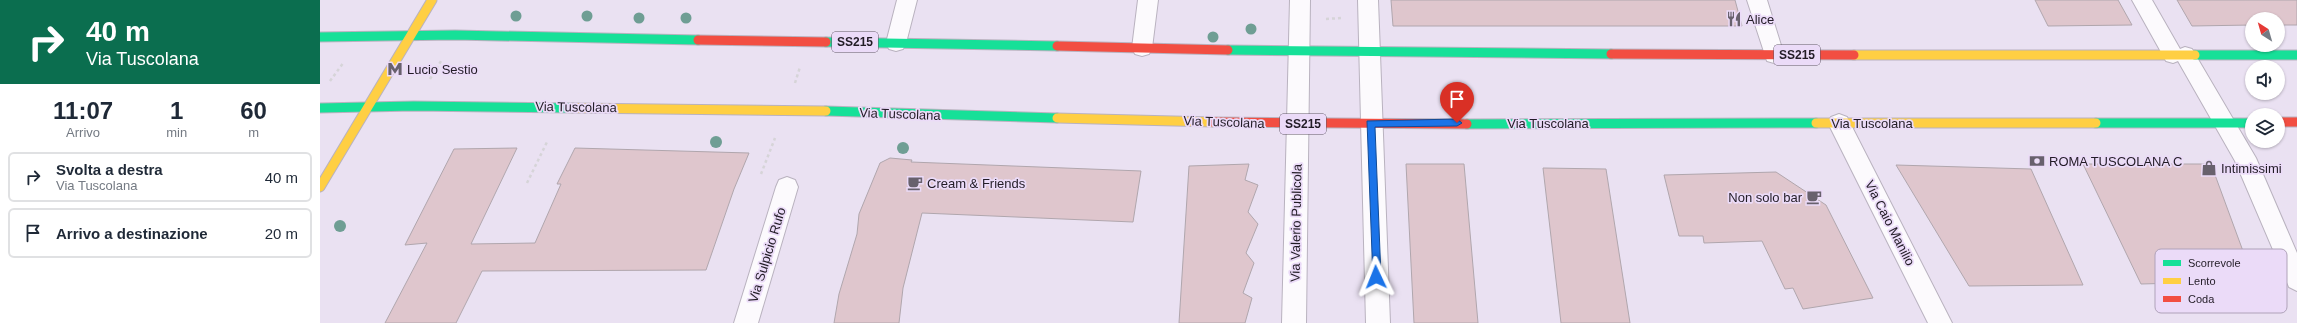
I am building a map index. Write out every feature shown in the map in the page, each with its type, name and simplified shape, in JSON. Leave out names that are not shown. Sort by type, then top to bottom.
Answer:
[{"type":"main road","points":[[320,187],[432,0]]},
{"type":"main road","points":[[320,37],[412,35]]},
{"type":"main road","name":"SS215","points":[[412,35],[1298,51],[1774,56],[2297,55]]},
{"type":"main road","name":"Via Tuscolana","points":[[320,108],[369,106],[785,110],[1298,124],[2245,123]]},
{"type":"main road","points":[[2285,122],[2297,122]]},
{"type":"street","points":[[896,43],[907,0]]},
{"type":"street","points":[[1142,48],[1148,0]]},
{"type":"street","name":"Via Valerio Publicola","points":[[1294,323],[1300,0]]},
{"type":"street","points":[[1368,0],[1370,124],[1378,323]]},
{"type":"street","points":[[1757,0],[1774,56]]},
{"type":"street","points":[[2142,0],[2224,123],[2245,158],[2284,249]]},
{"type":"street","name":"Via Caio Manilio","points":[[1839,123],[1940,323]]},
{"type":"street","name":"Via Sulpicio Rufo","points":[[746,323],[787,187]]},
{"type":"street","points":[[2287,257],[2297,280]]},
{"type":"path","points":[[1325,19],[1345,18]]},
{"type":"path","points":[[426,85],[442,58]]},
{"type":"path","points":[[328,84],[346,60]]},
{"type":"path","points":[[793,87],[801,66]]},
{"type":"path","points":[[760,176],[775,138]]},
{"type":"path","points":[[527,184],[547,142]]},
{"type":"building","points":[[1391,0],[1735,0],[1742,26],[1393,26]]},
{"type":"building","points":[[2035,0],[2118,0],[2132,25],[2048,26]]},
{"type":"building","points":[[2177,0],[2297,0],[2297,25],[2285,25],[2285,12],[2245,12],[2245,25],[2192,26]]},
{"type":"building","points":[[517,148],[471,244],[535,243],[561,184],[557,184],[575,148],[749,153],[734,189],[706,270],[482,271],[456,323],[385,323],[427,243],[405,245],[454,149]]},
{"type":"building","points":[[890,158],[912,160],[911,162],[1141,171],[1133,222],[922,213],[903,288],[899,323],[834,323],[839,294],[857,234],[859,214],[880,163]]},
{"type":"building","points":[[1249,164],[1245,180],[1258,185],[1248,212],[1258,224],[1246,253],[1254,263],[1243,293],[1252,298],[1245,323],[1179,323],[1189,166]]},
{"type":"building","points":[[1406,164],[1464,164],[1478,323],[1414,323]]},
{"type":"building","points":[[2083,164],[2211,164],[2242,249],[2155,249],[2155,284],[2141,284]]},
{"type":"building","points":[[1896,165],[2031,169],[2083,285],[1969,286]]},
{"type":"building","points":[[1543,168],[1606,169],[1630,323],[1561,323]]},
{"type":"building","points":[[1776,172],[1826,205],[1873,298],[1803,309],[1793,288],[1785,289],[1762,241],[1704,243],[1703,236],[1679,236],[1664,175]]},
{"type":"traffic: fast","points":[[320,37],[455,35],[698,40]]},
{"type":"traffic: fast","points":[[826,42],[1057,46]]},
{"type":"traffic: fast","points":[[1228,50],[1611,54]]},
{"type":"traffic: fast","points":[[2195,55],[2297,55]]},
{"type":"traffic: fast","points":[[320,108],[414,106],[573,108]]},
{"type":"traffic: fast","points":[[826,111],[1057,118]]},
{"type":"traffic: fast","points":[[1467,124],[1816,123]]},
{"type":"traffic: fast","points":[[2096,123],[2245,123]]},
{"type":"traffic: slow","points":[[320,187],[432,0]]},
{"type":"traffic: slow","points":[[1854,55],[2195,55]]},
{"type":"traffic: slow","points":[[573,108],[826,111]]},
{"type":"traffic: slow","points":[[1057,118],[1213,122]]},
{"type":"traffic: slow","points":[[1816,123],[2096,123]]},
{"type":"traffic: jam","points":[[698,40],[826,42]]},
{"type":"traffic: jam","points":[[1057,46],[1228,50]]},
{"type":"traffic: jam","points":[[1611,54],[1854,55]]},
{"type":"traffic: jam","points":[[1213,122],[1467,124]]},
{"type":"traffic: jam","points":[[2285,122],[2297,122]]},
{"type":"place","name":"Alice","points":[[1734,19]]},
{"type":"place","name":"Lucio Sestio","points":[[395,69]]},
{"type":"place","name":"ROMA TUSCOLANA C","points":[[2037,161]]},
{"type":"place","name":"Intimissimi","points":[[2209,168]]},
{"type":"place","name":"Cream & Friends","points":[[915,183]]},
{"type":"place","name":"Non solo bar","points":[[1814,197]]},
{"type":"route","points":[[1376,277],[1370,124],[1457,123]]}]
